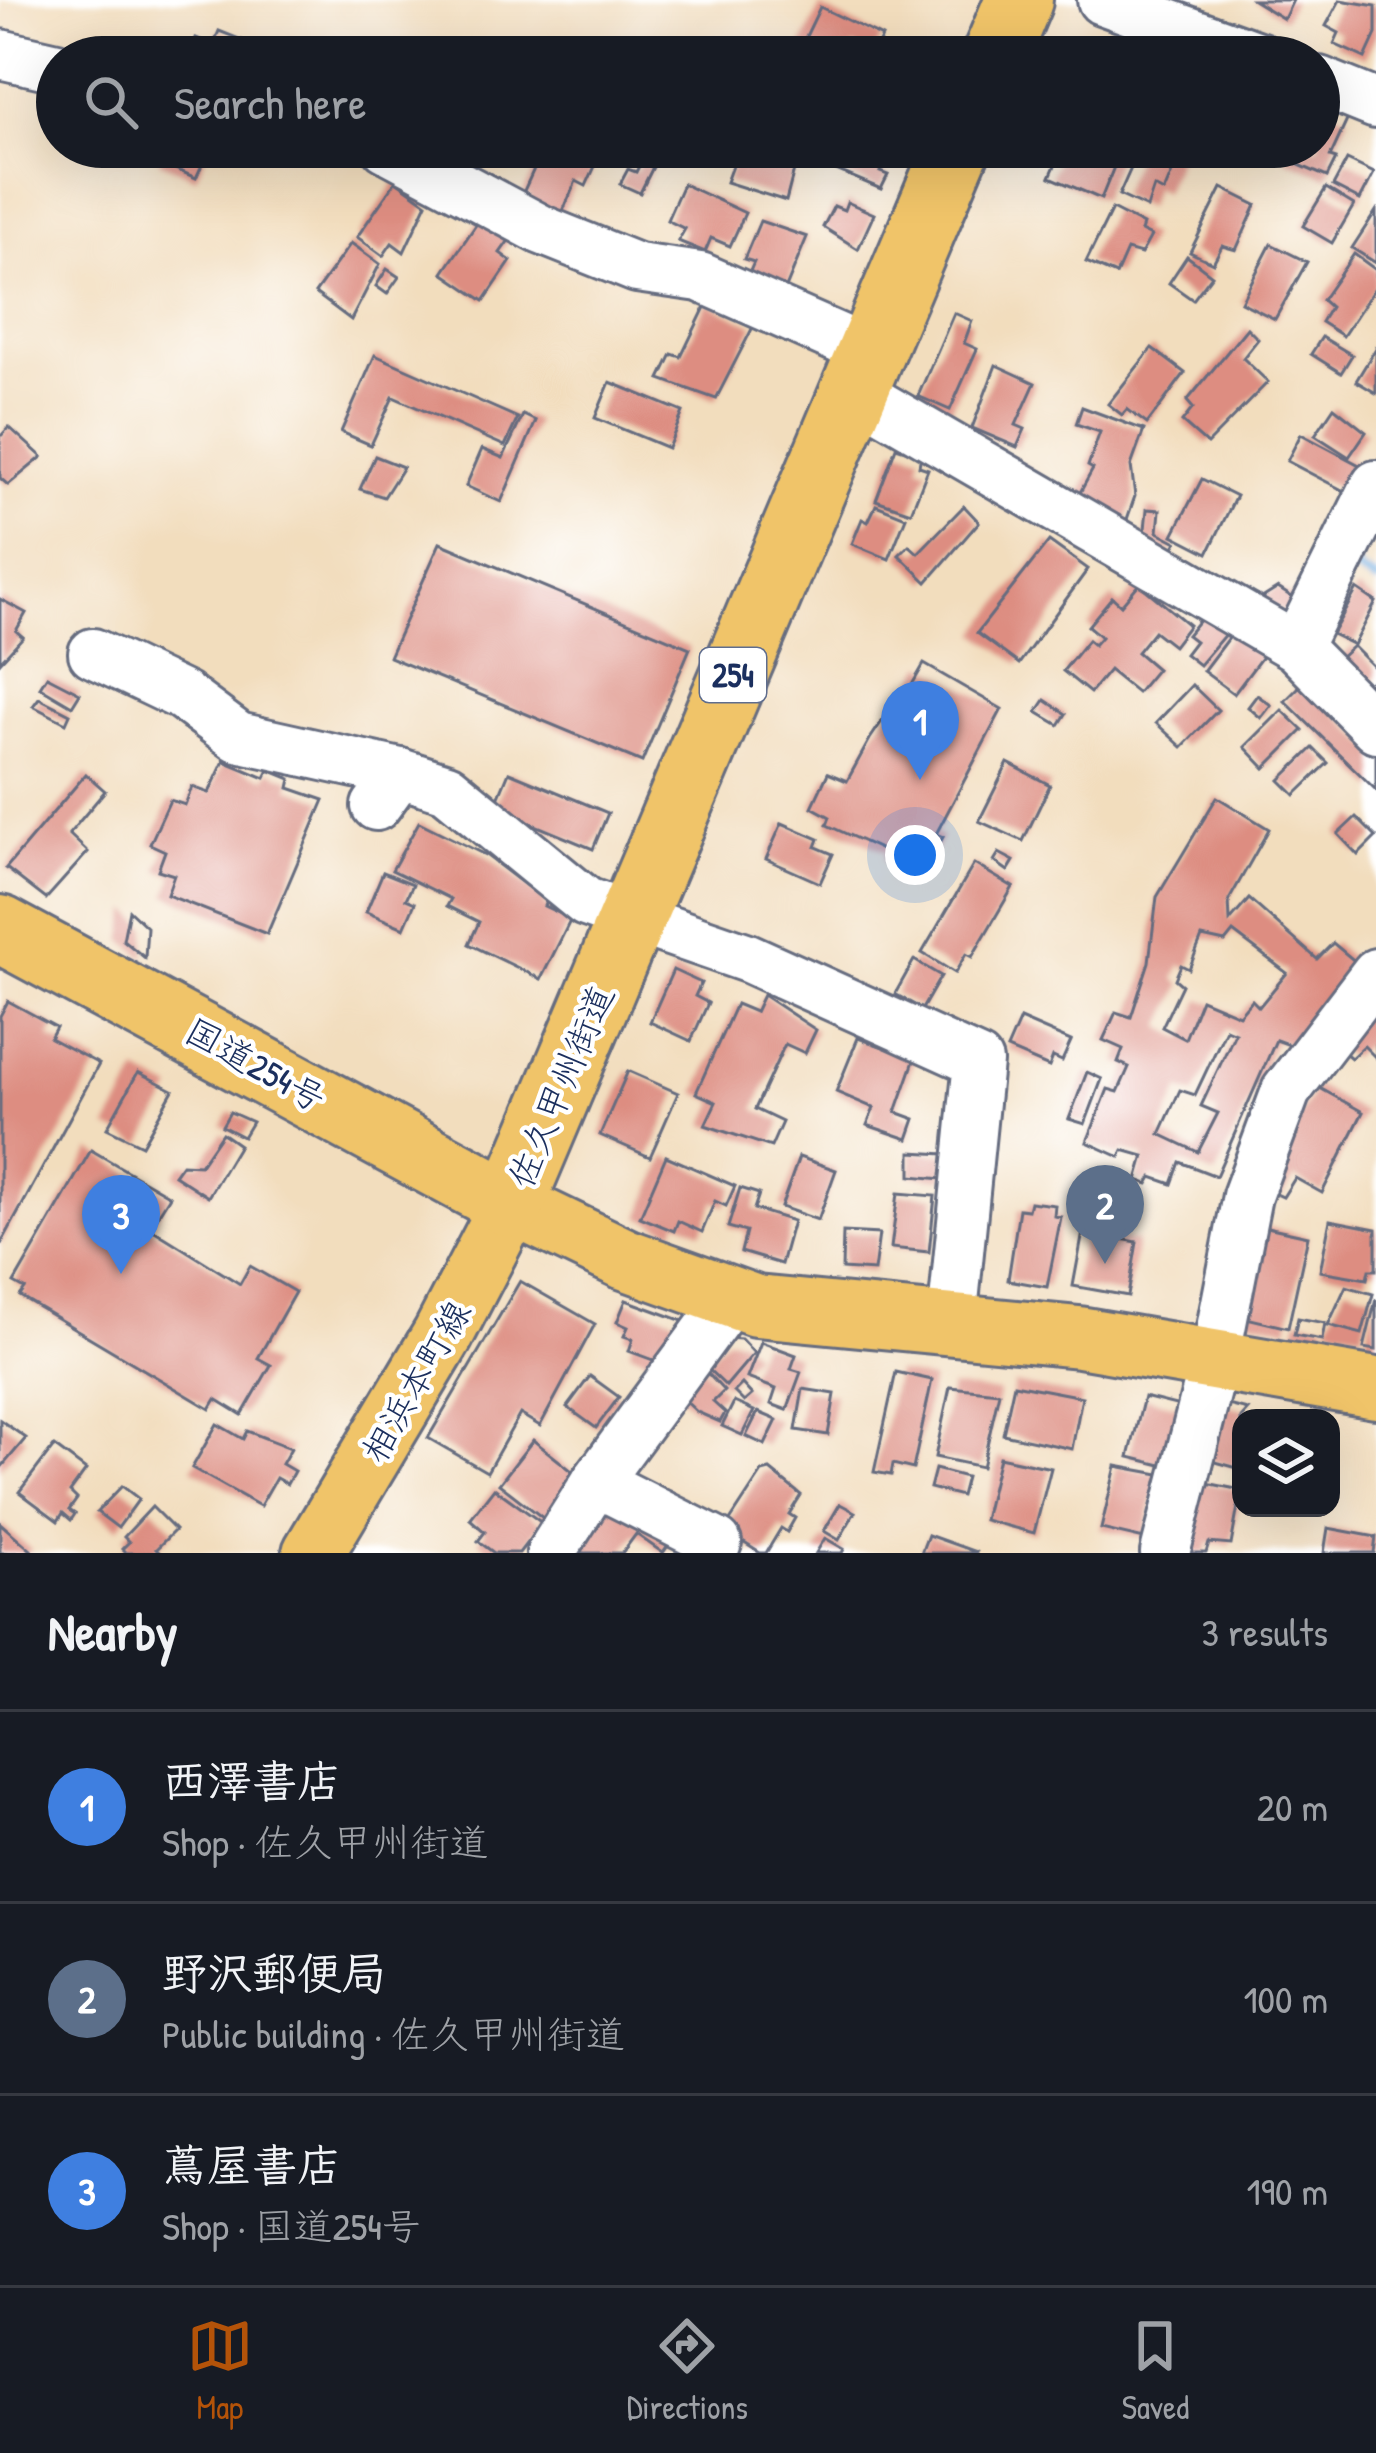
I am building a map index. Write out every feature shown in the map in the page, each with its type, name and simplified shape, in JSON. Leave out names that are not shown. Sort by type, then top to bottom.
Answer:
[{"type":"highway","points":[[1004,36],[1019,0]]},
{"type":"highway","name":"佐久甲州街道","points":[[511,1204],[948,168]]},
{"type":"highway","name":"国道254号","points":[[0,929],[511,1204]]},
{"type":"main road","name":"佐久甲州街道","points":[[511,1204],[625,1259],[730,1300],[781,1310],[952,1322],[1215,1359],[1376,1388]]},
{"type":"main road","name":"相浜本町線","points":[[313,1553],[443,1335],[511,1204]]},
{"type":"street","points":[[1102,0],[1202,36]]},
{"type":"street","points":[[0,54],[36,62]]},
{"type":"street","points":[[1340,89],[1376,104]]},
{"type":"street","points":[[425,168],[542,230],[637,268],[700,277],[863,372],[1296,647],[1376,728]]},
{"type":"street","points":[[1296,647],[1376,485]]},
{"type":"street","points":[[94,653],[183,696],[238,737],[388,789],[447,788],[586,902],[748,958],[978,1062],[952,1322]]},
{"type":"street","points":[[1165,1553],[1215,1359],[1247,1196],[1286,1091],[1376,973]]},
{"type":"street","points":[[551,1553],[596,1481],[730,1300]]},
{"type":"street","points":[[596,1481],[717,1543]]},
{"type":"building","points":[[1253,0],[1293,0],[1284,19]]},
{"type":"building","points":[[1340,0],[1376,6],[1376,34],[1365,58],[1340,47],[1339,33],[1326,26]]},
{"type":"building","points":[[820,7],[880,36],[806,36]]},
{"type":"building","points":[[1340,113],[1349,116],[1340,135]]},
{"type":"building","points":[[1347,160],[1374,173],[1360,200],[1333,186]]},
{"type":"building","points":[[173,168],[201,168],[196,178]]},
{"type":"building","points":[[534,168],[594,168],[586,186],[576,181],[560,218],[527,204],[531,196],[523,193]]},
{"type":"building","points":[[652,168],[640,193],[620,184],[628,169]]},
{"type":"building","points":[[731,168],[795,168],[786,201],[726,182]]},
{"type":"building","points":[[882,168],[880,172],[888,175],[881,189],[836,170]]},
{"type":"building","points":[[1054,168],[1114,168],[1101,199],[1050,177]]},
{"type":"building","points":[[1131,168],[1174,168],[1164,192],[1154,187],[1147,208],[1119,195]]},
{"type":"building","points":[[1306,168],[1332,168],[1327,177]]},
{"type":"building","points":[[396,181],[427,203],[404,252],[392,243],[383,256],[357,237]]},
{"type":"building","points":[[683,184],[745,213],[730,246],[711,238],[705,252],[678,241],[685,229],[667,220]]},
{"type":"building","points":[[1222,188],[1256,205],[1236,250],[1222,246],[1213,263],[1190,252]]},
{"type":"building","points":[[1326,188],[1354,205],[1332,243],[1303,226]]},
{"type":"building","points":[[847,202],[874,214],[858,249],[823,227],[834,206],[844,210]]},
{"type":"building","points":[[1112,209],[1143,225],[1141,231],[1151,236],[1141,254],[1127,250],[1116,275],[1086,262]]},
{"type":"building","points":[[1376,211],[1376,263],[1352,248]]},
{"type":"building","points":[[482,216],[517,229],[500,253],[511,261],[484,301],[443,273]]},
{"type":"building","points":[[760,221],[807,237],[785,290],[748,276],[754,262],[744,259]]},
{"type":"building","points":[[351,243],[380,264],[351,320],[315,293]]},
{"type":"building","points":[[1271,244],[1307,262],[1275,319],[1241,302]]},
{"type":"building","points":[[1354,254],[1376,270],[1376,286],[1343,336],[1321,322],[1330,307],[1322,300]]},
{"type":"building","points":[[1187,256],[1212,275],[1193,300],[1169,283]]},
{"type":"building","points":[[387,269],[399,277],[387,294],[376,286]]},
{"type":"building","points":[[707,303],[754,325],[716,399],[660,379],[672,354],[681,357]]},
{"type":"building","points":[[954,313],[972,321],[964,343],[977,349],[950,410],[918,396]]},
{"type":"building","points":[[1247,328],[1258,339],[1243,358],[1268,382],[1207,444],[1182,422],[1193,408],[1187,401]]},
{"type":"building","points":[[1322,337],[1352,355],[1341,373],[1311,354]]},
{"type":"building","points":[[1152,348],[1185,373],[1147,424],[1127,409],[1122,415],[1108,404]]},
{"type":"building","points":[[1376,348],[1376,393],[1356,381]]},
{"type":"building","points":[[375,355],[518,418],[505,446],[393,397],[371,445],[341,432]]},
{"type":"building","points":[[996,365],[1035,383],[1016,425],[1025,429],[1017,447],[972,428]]},
{"type":"building","points":[[610,382],[683,412],[668,448],[595,418]]},
{"type":"building","points":[[1082,407],[1144,430],[1131,466],[1135,496],[1125,525],[1077,498],[1093,469],[1088,466],[1100,432],[1076,424]]},
{"type":"building","points":[[1334,407],[1366,432],[1349,457],[1315,435]]},
{"type":"building","points":[[523,415],[536,421],[501,502],[466,486],[482,449],[503,458]]},
{"type":"building","points":[[9,427],[42,457],[8,485],[0,478],[0,437]]},
{"type":"building","points":[[1301,434],[1363,467],[1350,494],[1287,461]]},
{"type":"building","points":[[896,447],[921,455],[919,466],[928,469],[911,512],[876,500]]},
{"type":"building","points":[[375,456],[403,467],[384,497],[360,489]]},
{"type":"building","points":[[1202,479],[1236,496],[1208,553],[1173,535]]},
{"type":"building","points":[[876,505],[906,517],[889,559],[852,544],[862,519],[868,522]]},
{"type":"building","points":[[964,506],[979,522],[927,582],[899,555],[909,545],[918,553]]},
{"type":"building","points":[[1147,509],[1160,510],[1158,532],[1177,542],[1171,553],[1144,539]]},
{"type":"building","points":[[1049,541],[1088,569],[1019,664],[977,633]]},
{"type":"building","points":[[440,543],[690,648],[642,762],[389,657]]},
{"type":"building","points":[[1139,584],[1189,625],[1173,646],[1154,631],[1137,652],[1157,669],[1137,693],[1109,670],[1090,693],[1063,671],[1088,640],[1094,645],[1101,637],[1088,626],[1112,597],[1121,605]]},
{"type":"building","points":[[1278,588],[1298,601],[1289,616],[1262,598]]},
{"type":"building","points":[[1357,589],[1376,602],[1354,645],[1332,634]]},
{"type":"building","points":[[0,599],[26,613],[16,631],[23,637],[0,662]]},
{"type":"building","points":[[1205,613],[1227,632],[1199,665],[1185,654],[1195,641],[1187,635]]},
{"type":"building","points":[[1234,630],[1264,654],[1234,694],[1203,671]]},
{"type":"building","points":[[1353,646],[1376,669],[1376,677],[1364,688],[1337,661]]},
{"type":"building","points":[[924,664],[1002,709],[936,834],[943,837],[922,877],[883,860],[886,852],[827,825],[830,817],[812,807],[828,773],[847,781],[870,739],[889,711],[895,714]]},
{"type":"building","points":[[47,676],[80,693],[72,706],[40,687]]},
{"type":"building","points":[[1304,682],[1376,752],[1376,790],[1285,701]]},
{"type":"building","points":[[1192,685],[1218,710],[1182,747],[1156,723]]},
{"type":"building","points":[[1257,695],[1271,705],[1261,718],[1248,707]]},
{"type":"building","points":[[39,698],[70,714],[66,723],[33,706]]},
{"type":"building","points":[[1045,700],[1066,714],[1059,725],[1037,712]]},
{"type":"building","points":[[1282,710],[1303,730],[1265,768],[1245,747]]},
{"type":"building","points":[[1313,748],[1328,763],[1295,795],[1280,780]]},
{"type":"building","points":[[224,761],[265,778],[269,770],[291,779],[289,788],[324,800],[267,934],[167,895],[174,875],[158,870],[165,851],[150,844],[170,800],[185,805],[192,787],[209,793]]},
{"type":"building","points":[[1008,763],[1050,785],[1023,841],[979,821]]},
{"type":"building","points":[[509,772],[608,813],[593,849],[494,808]]},
{"type":"building","points":[[86,774],[105,791],[69,834],[88,852],[46,899],[6,868]]},
{"type":"building","points":[[1217,797],[1269,829],[1229,900],[1230,921],[1249,899],[1317,959],[1333,943],[1363,968],[1298,1048],[1276,1040],[1216,1176],[1180,1162],[1172,1184],[1152,1177],[1148,1184],[1137,1180],[1144,1156],[1123,1150],[1120,1157],[1087,1142],[1108,1089],[1118,1092],[1129,1067],[1118,1062],[1123,1049],[1103,1040],[1116,1012],[1131,1017],[1149,962],[1157,897]],"holes":[[[1233,932],[1287,973],[1259,1007],[1252,1000],[1239,1015],[1201,999],[1185,1039],[1162,1027],[1182,985],[1175,979],[1181,965],[1189,969],[1202,937],[1225,942]],[[1226,1029],[1235,1033],[1201,1106],[1218,1113],[1198,1152],[1160,1134],[1180,1090],[1195,1095]]]},
{"type":"building","points":[[1356,817],[1376,837],[1358,855],[1338,834]]},
{"type":"building","points":[[419,822],[487,856],[546,901],[544,906],[571,919],[541,979],[469,944],[479,922],[447,906],[451,899],[392,870]]},
{"type":"building","points":[[782,823],[819,839],[816,847],[833,854],[820,883],[766,859]]},
{"type":"building","points":[[999,853],[1014,861],[1008,871],[994,861]]},
{"type":"building","points":[[974,864],[1013,887],[972,957],[966,954],[955,973],[922,953]]},
{"type":"building","points":[[383,872],[413,884],[406,899],[415,903],[404,928],[366,912]]},
{"type":"building","points":[[129,910],[147,927],[145,958],[123,940]]},
{"type":"building","points":[[914,960],[941,976],[922,1009],[895,994]]},
{"type":"building","points":[[673,970],[701,983],[695,996],[708,1003],[691,1041],[650,1022]]},
{"type":"building","points":[[763,995],[816,1030],[805,1053],[785,1044],[755,1109],[782,1122],[771,1147],[705,1125],[716,1102],[696,1093],[736,1004],[755,1012]]},
{"type":"building","points":[[8,1001],[56,1027],[50,1038],[99,1064],[0,1246],[0,1016]]},
{"type":"building","points":[[1364,1008],[1376,1019],[1376,1058],[1364,1046],[1351,1058],[1333,1043]]},
{"type":"building","points":[[1020,1019],[1071,1041],[1062,1061],[1053,1057],[1049,1067],[1007,1049]]},
{"type":"building","points":[[858,1038],[915,1058],[896,1112],[915,1119],[908,1139],[867,1125],[874,1108],[836,1092]]},
{"type":"building","points":[[628,1071],[678,1093],[650,1157],[600,1135]]},
{"type":"building","points":[[138,1072],[173,1090],[142,1145],[107,1128]]},
{"type":"building","points":[[1087,1072],[1102,1079],[1085,1124],[1069,1119]]},
{"type":"building","points":[[1316,1086],[1363,1112],[1322,1193],[1295,1178],[1283,1197],[1261,1187]]},
{"type":"building","points":[[230,1112],[252,1122],[243,1137],[222,1126]]},
{"type":"building","points":[[222,1133],[239,1145],[208,1197],[174,1175],[182,1164],[200,1165]]},
{"type":"building","points":[[91,1150],[170,1196],[150,1228],[240,1284],[250,1266],[295,1292],[258,1358],[271,1365],[242,1415],[216,1399],[210,1409],[20,1296],[25,1289],[14,1283]]},
{"type":"building","points":[[911,1152],[945,1154],[943,1179],[911,1176]]},
{"type":"building","points":[[666,1156],[735,1186],[726,1206],[715,1201],[702,1232],[678,1221],[674,1231],[640,1217]]},
{"type":"building","points":[[799,1157],[836,1170],[818,1220],[781,1207]]},
{"type":"building","points":[[740,1188],[759,1194],[754,1209],[793,1221],[781,1264],[741,1252],[746,1232],[728,1227]]},
{"type":"building","points":[[898,1193],[935,1196],[929,1252],[891,1248]]},
{"type":"building","points":[[1030,1202],[1055,1205],[1054,1216],[1061,1217],[1047,1287],[1008,1280],[1019,1209],[1028,1210]]},
{"type":"building","points":[[1330,1220],[1376,1229],[1376,1270],[1369,1270],[1367,1279],[1320,1271]]},
{"type":"building","points":[[1253,1224],[1308,1236],[1288,1328],[1234,1315]]},
{"type":"building","points":[[843,1232],[879,1234],[874,1271],[842,1269]]},
{"type":"building","points":[[1083,1232],[1137,1242],[1128,1296],[1073,1286]]},
{"type":"building","points":[[520,1281],[595,1324],[540,1426],[520,1414],[487,1472],[428,1438]]},
{"type":"building","points":[[1346,1286],[1373,1294],[1362,1334],[1328,1325]]},
{"type":"building","points":[[1376,1299],[1376,1350],[1364,1348]]},
{"type":"building","points":[[626,1300],[683,1321],[667,1365],[629,1351],[633,1339],[624,1336],[628,1327],[617,1322]]},
{"type":"building","points":[[1298,1318],[1325,1323],[1322,1340],[1294,1335]]},
{"type":"building","points":[[726,1338],[741,1339],[754,1353],[726,1386],[703,1364]]},
{"type":"building","points":[[761,1342],[796,1355],[791,1369],[801,1372],[787,1410],[771,1404],[776,1389],[747,1378]]},
{"type":"building","points":[[701,1366],[724,1391],[713,1402],[725,1413],[720,1422],[697,1412],[678,1394]]},
{"type":"building","points":[[896,1372],[932,1380],[913,1469],[893,1464],[891,1475],[874,1472]]},
{"type":"building","points":[[590,1376],[619,1397],[596,1428],[567,1407]]},
{"type":"building","points":[[742,1384],[752,1395],[744,1402],[734,1392]]},
{"type":"building","points":[[1014,1384],[1082,1397],[1072,1449],[1003,1434]]},
{"type":"building","points":[[950,1387],[999,1392],[982,1467],[935,1457]]},
{"type":"building","points":[[803,1389],[835,1394],[828,1435],[796,1430]]},
{"type":"building","points":[[1144,1397],[1188,1408],[1173,1468],[1129,1457]]},
{"type":"building","points":[[734,1402],[754,1411],[742,1435],[722,1426]]},
{"type":"building","points":[[1216,1402],[1244,1409],[1232,1409],[1232,1467],[1201,1458]]},
{"type":"building","points":[[758,1412],[777,1420],[765,1445],[746,1436]]},
{"type":"building","points":[[0,1420],[26,1438],[0,1469]]},
{"type":"building","points":[[217,1424],[243,1439],[247,1431],[291,1448],[282,1464],[294,1471],[287,1484],[276,1478],[260,1506],[192,1468]]},
{"type":"building","points":[[533,1440],[582,1479],[548,1522],[499,1484]]},
{"type":"building","points":[[54,1446],[86,1470],[70,1492],[77,1499],[69,1510],[75,1514],[71,1520],[63,1513],[58,1521],[19,1492]]},
{"type":"building","points":[[999,1457],[1051,1468],[1034,1533],[984,1520]]},
{"type":"building","points":[[1116,1466],[1159,1474],[1144,1539],[1101,1529]]},
{"type":"building","points":[[935,1469],[966,1477],[961,1496],[930,1488]]},
{"type":"building","points":[[770,1470],[801,1495],[789,1514],[795,1518],[787,1532],[781,1528],[766,1553],[760,1553],[724,1530],[762,1472]]},
{"type":"building","points":[[1192,1480],[1232,1488],[1232,1517],[1236,1517],[1231,1545],[1209,1543],[1206,1553],[1176,1553]]},
{"type":"building","points":[[122,1486],[139,1499],[118,1528],[97,1512]]},
{"type":"building","points":[[494,1488],[542,1523],[519,1553],[494,1553],[478,1541],[485,1532],[470,1519]]},
{"type":"building","points":[[606,1499],[670,1543],[663,1553],[636,1534],[622,1553],[583,1553],[572,1546]]},
{"type":"building","points":[[840,1504],[855,1512],[839,1540],[824,1531]]},
{"type":"building","points":[[152,1507],[175,1530],[156,1549],[160,1553],[126,1553],[122,1549],[129,1542],[124,1537]]},
{"type":"building","points":[[0,1523],[31,1550],[29,1553],[0,1553]]},
{"type":"building","points":[[1328,1528],[1376,1537],[1374,1553],[1324,1553]]},
{"type":"building","points":[[928,1535],[976,1552],[976,1553],[921,1553]]},
{"type":"building","points":[[825,1538],[844,1549],[842,1553],[816,1553]]},
{"type":"waterway","points":[[1357,565],[1355,569],[1376,581]]},
{"type":"place","name":"西澤書店","points":[[920,780]]},
{"type":"place","name":"野沢郵便局","points":[[1105,1264]]},
{"type":"place","name":"蔦屋書店","points":[[121,1274]]}]
